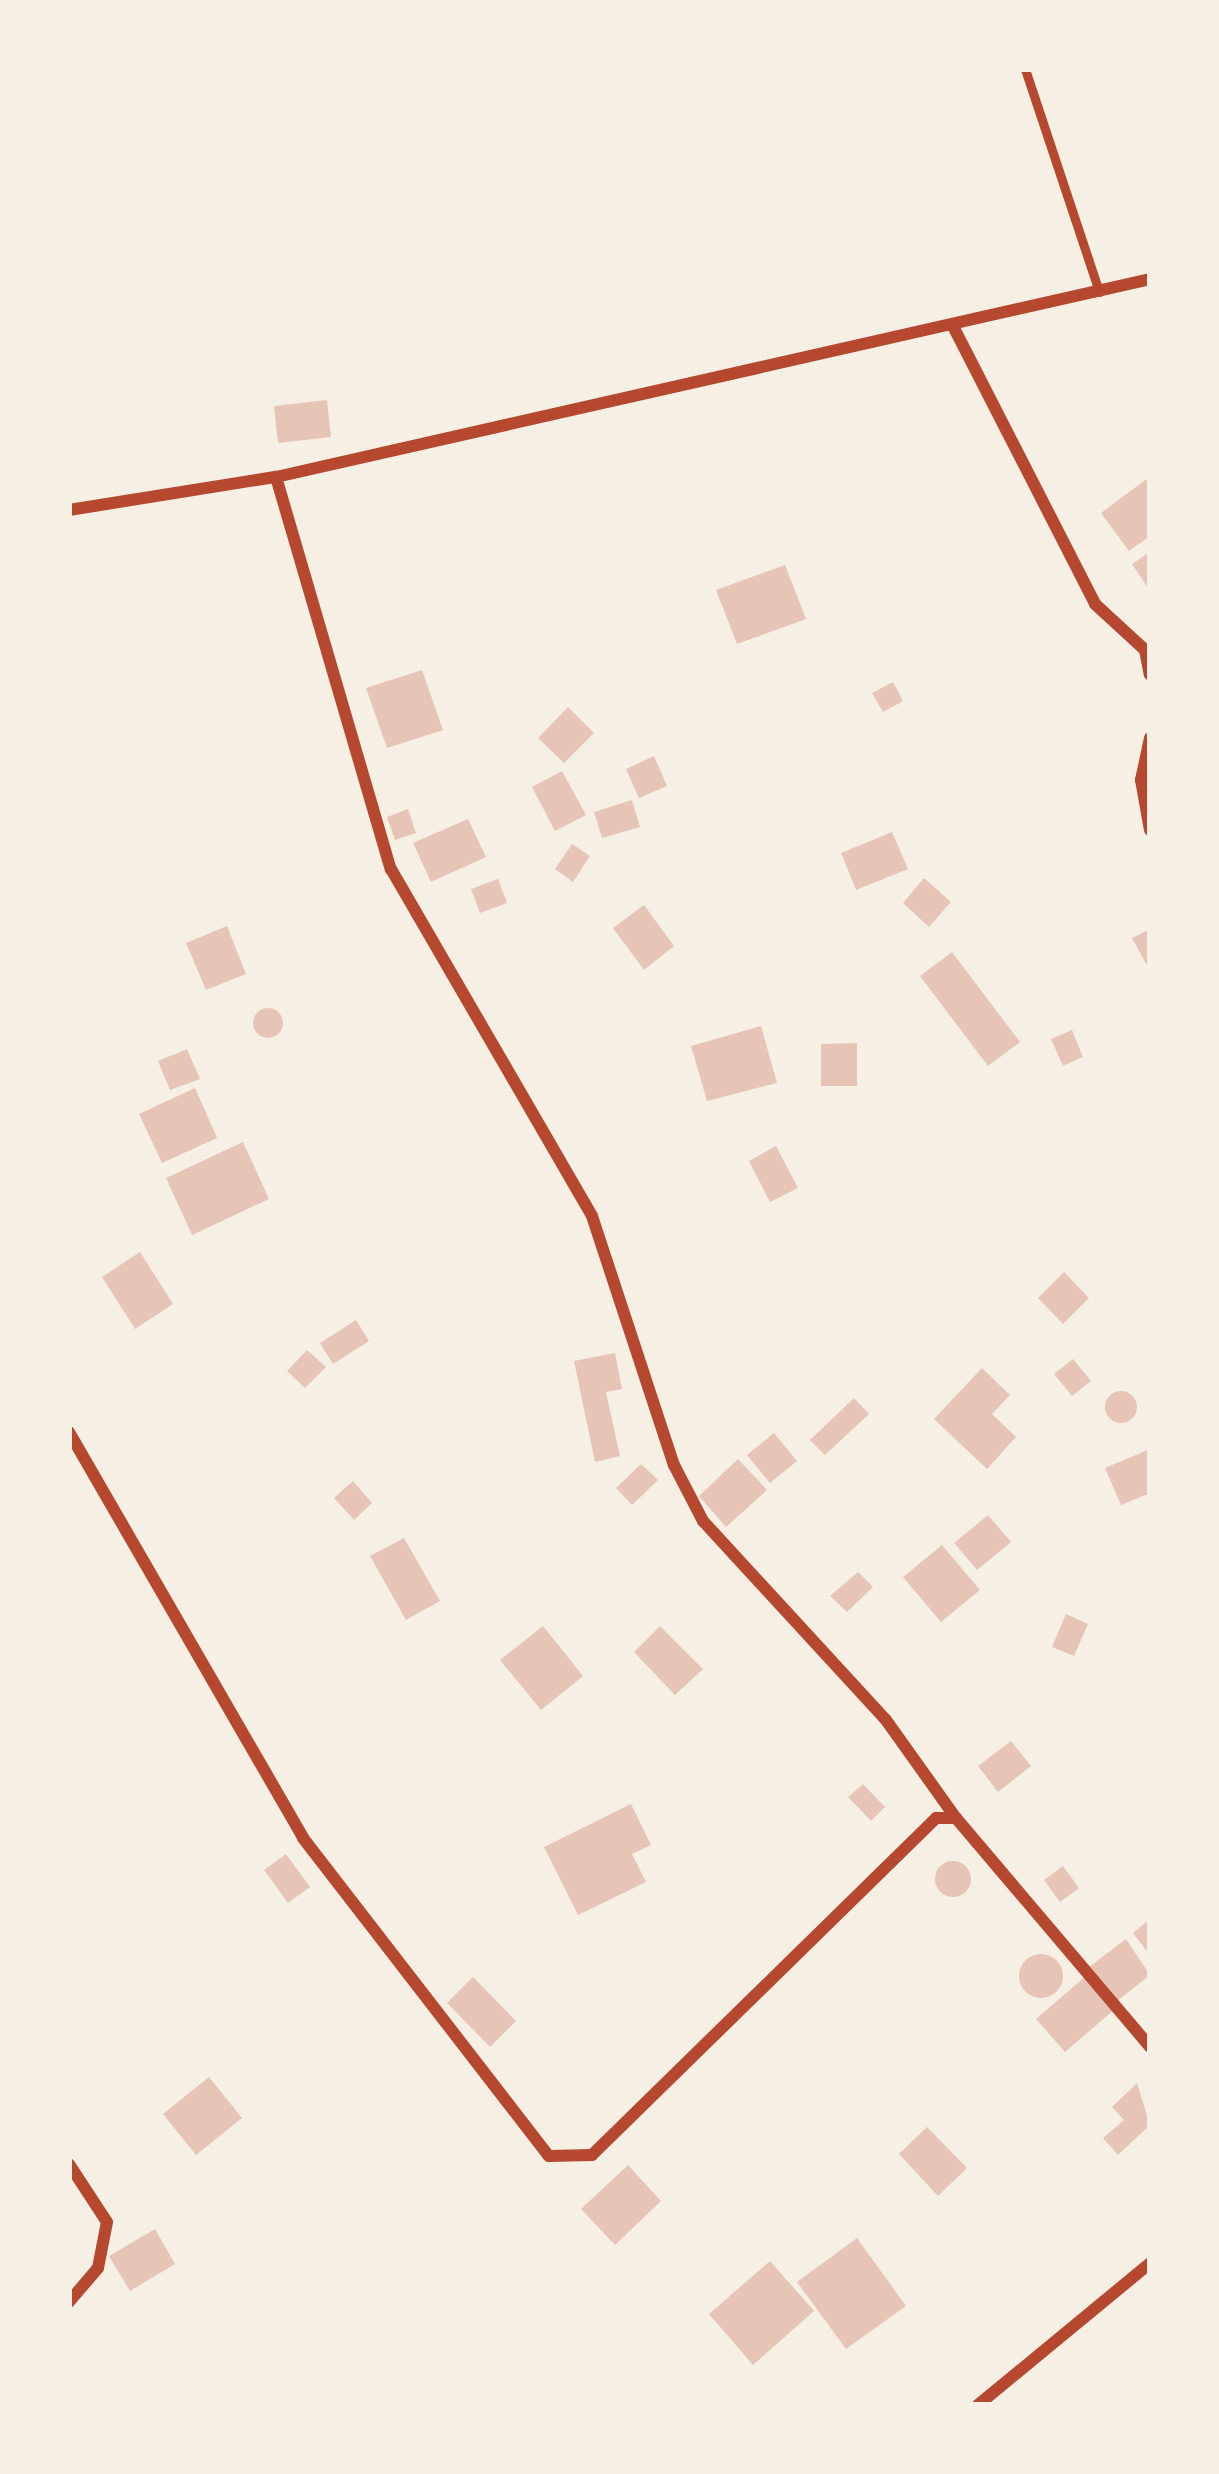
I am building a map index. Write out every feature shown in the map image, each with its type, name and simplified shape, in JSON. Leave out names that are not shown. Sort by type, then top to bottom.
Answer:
[{"type":"street","points":[[69,510],[276,477],[1101,296],[1150,279]]},
{"type":"street","points":[[954,328],[1095,604],[1136,639],[1150,675]]},
{"type":"street","points":[[276,477],[391,869],[592,1216],[674,1465],[704,1521],[886,1720],[956,1818],[1150,2047]]},
{"type":"street","points":[[1150,738],[1141,780],[1150,830]]},
{"type":"street","points":[[69,1432],[304,1838],[549,2156],[592,2155],[936,1818],[956,1818]]},
{"type":"street","points":[[69,2164],[107,2222],[98,2268],[69,2302]]},
{"type":"street","points":[[978,2405],[1150,2264]]},
{"type":"lane","points":[[1025,69],[1101,296]]},
{"type":"building","points":[[327,400],[331,437],[278,443],[274,406]]},
{"type":"building","points":[[1148,478],[1150,536],[1129,551],[1101,513]]},
{"type":"building","points":[[1150,552],[1150,591],[1132,564]]},
{"type":"building","points":[[785,565],[806,619],[737,644],[716,590]]},
{"type":"building","points":[[422,670],[443,730],[387,748],[366,688]]},
{"type":"building","points":[[893,682],[903,701],[883,712],[872,693]]},
{"type":"building","points":[[568,707],[594,733],[564,763],[538,738]]},
{"type":"building","points":[[654,756],[667,786],[639,798],[626,769]]},
{"type":"building","points":[[562,771],[586,815],[555,831],[532,787]]},
{"type":"building","points":[[632,800],[640,827],[602,838],[594,812]]},
{"type":"building","points":[[408,809],[416,833],[395,840],[387,817]]},
{"type":"building","points":[[468,819],[486,857],[431,882],[413,843]]},
{"type":"building","points":[[892,832],[908,869],[856,890],[841,853]]},
{"type":"building","points":[[572,844],[590,856],[573,882],[555,869]]},
{"type":"building","points":[[924,878],[951,902],[929,927],[903,903]]},
{"type":"building","points":[[498,879],[507,903],[480,913],[471,889]]},
{"type":"building","points":[[644,905],[674,946],[644,970],[613,928]]},
{"type":"building","points":[[227,926],[246,974],[206,990],[186,943]]},
{"type":"building","points":[[1150,929],[1150,971],[1132,938]]},
{"type":"building","points":[[952,952],[1020,1042],[988,1066],[920,976]]},
{"type":"building","points":[[268,1008],[279,1012],[283,1023],[279,1034],[268,1038],[257,1034],[253,1023],[257,1012]]},
{"type":"building","points":[[761,1026],[777,1083],[707,1101],[691,1046]]},
{"type":"building","points":[[1072,1030],[1083,1057],[1063,1066],[1051,1039]]},
{"type":"building","points":[[857,1043],[857,1086],[821,1086],[821,1044]]},
{"type":"building","points":[[187,1049],[200,1079],[170,1090],[158,1061]]},
{"type":"building","points":[[195,1088],[217,1138],[162,1163],[139,1114]]},
{"type":"building","points":[[243,1142],[269,1199],[192,1235],[166,1178]]},
{"type":"building","points":[[776,1146],[798,1188],[770,1202],[749,1161]]},
{"type":"building","points":[[140,1252],[173,1304],[135,1329],[102,1277]]},
{"type":"building","points":[[1064,1272],[1089,1298],[1063,1324],[1038,1298]]},
{"type":"building","points":[[356,1320],[369,1341],[333,1364],[320,1343]]},
{"type":"building","points":[[307,1350],[326,1367],[305,1388],[287,1371]]},
{"type":"building","points":[[615,1353],[622,1389],[606,1392],[620,1456],[595,1462],[574,1361]]},
{"type":"building","points":[[1073,1359],[1091,1381],[1072,1396],[1054,1374]]},
{"type":"building","points":[[982,1368],[1010,1395],[992,1414],[1016,1437],[987,1469],[934,1419]]},
{"type":"building","points":[[1121,1391],[1133,1395],[1137,1407],[1133,1419],[1121,1423],[1109,1419],[1105,1407],[1109,1395]]},
{"type":"building","points":[[854,1398],[869,1414],[825,1455],[810,1440]]},
{"type":"building","points":[[774,1433],[797,1461],[770,1483],[747,1455]]},
{"type":"building","points":[[1150,1449],[1150,1493],[1121,1505],[1105,1468]]},
{"type":"building","points":[[738,1459],[767,1490],[726,1527],[699,1496]]},
{"type":"building","points":[[641,1464],[658,1480],[632,1505],[616,1488]]},
{"type":"building","points":[[353,1481],[372,1503],[354,1520],[334,1498]]},
{"type":"building","points":[[988,1515],[1011,1542],[977,1570],[954,1543]]},
{"type":"building","points":[[404,1538],[440,1601],[406,1620],[370,1556]]},
{"type":"building","points":[[942,1545],[980,1590],[941,1622],[903,1577]]},
{"type":"building","points":[[858,1572],[873,1587],[847,1612],[830,1596]]},
{"type":"building","points":[[1066,1614],[1088,1624],[1074,1656],[1052,1647]]},
{"type":"building","points":[[543,1626],[583,1676],[541,1710],[500,1660]]},
{"type":"building","points":[[660,1626],[703,1669],[675,1695],[634,1652]]},
{"type":"building","points":[[1011,1741],[1031,1766],[998,1792],[978,1766]]},
{"type":"building","points":[[863,1784],[885,1807],[871,1821],[848,1797]]},
{"type":"building","points":[[631,1804],[651,1845],[632,1854],[646,1882],[578,1915],[544,1847]]},
{"type":"building","points":[[286,1854],[310,1887],[288,1903],[264,1870]]},
{"type":"building","points":[[953,1861],[966,1866],[971,1879],[966,1892],[953,1897],[940,1892],[935,1879],[940,1866]]},
{"type":"building","points":[[1063,1866],[1079,1888],[1060,1902],[1044,1880]]},
{"type":"building","points":[[1150,1919],[1150,1955],[1133,1933]]},
{"type":"building","points":[[1126,1939],[1150,1975],[1116,2002],[1089,1967]]},
{"type":"building","points":[[1041,1954],[1057,1960],[1063,1976],[1057,1992],[1041,1998],[1025,1992],[1019,1976],[1025,1960]]},
{"type":"building","points":[[1087,1975],[1115,2009],[1065,2052],[1036,2019]]},
{"type":"building","points":[[473,1977],[516,2021],[490,2047],[447,2003]]},
{"type":"building","points":[[209,2077],[242,2118],[196,2155],[163,2114]]},
{"type":"building","points":[[1137,2083],[1150,2125],[1118,2155],[1103,2138],[1124,2120],[1112,2107]]},
{"type":"building","points":[[927,2127],[967,2168],[938,2196],[899,2154]]},
{"type":"building","points":[[628,2165],[661,2201],[615,2245],[581,2209]]},
{"type":"building","points":[[155,2229],[175,2264],[130,2291],[109,2256]]},
{"type":"building","points":[[857,2238],[906,2306],[846,2349],[797,2282]]},
{"type":"building","points":[[770,2261],[814,2311],[753,2365],[709,2314]]}]
